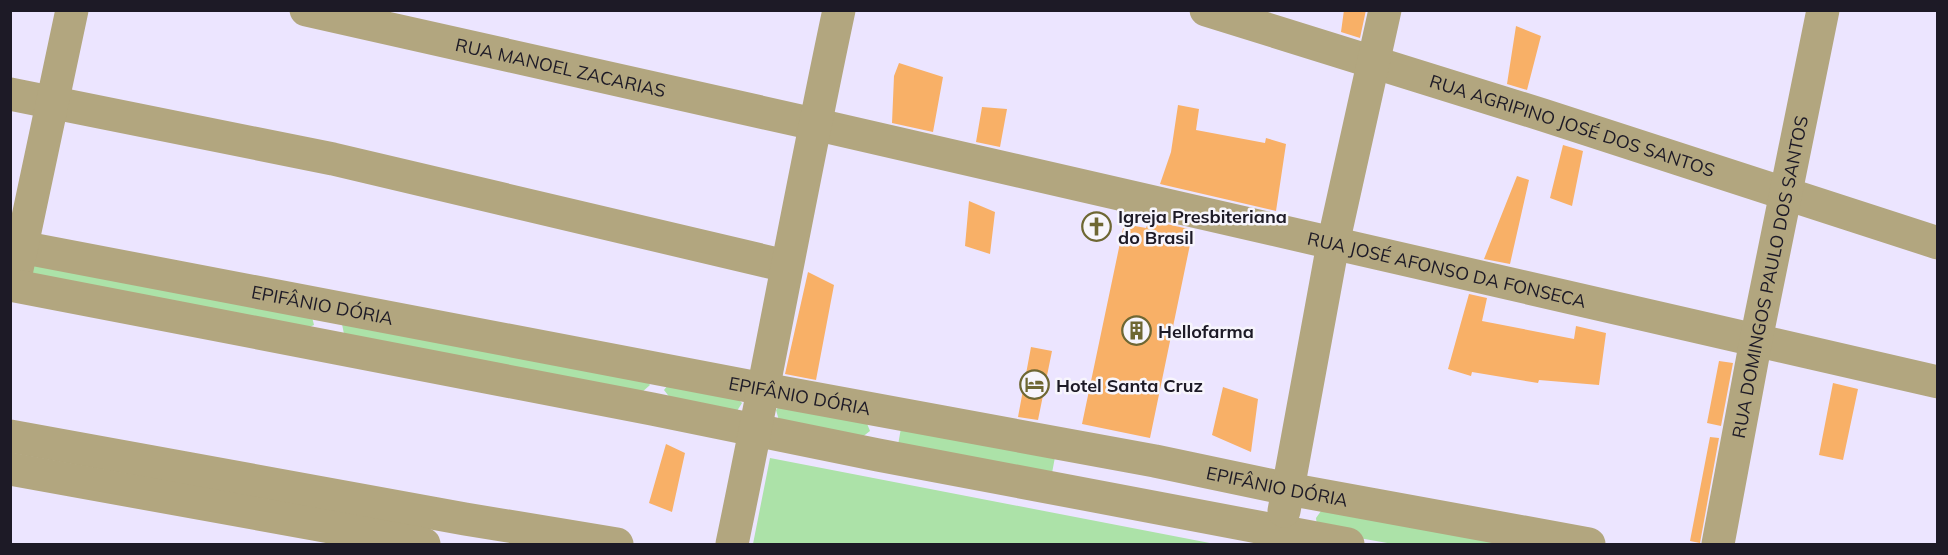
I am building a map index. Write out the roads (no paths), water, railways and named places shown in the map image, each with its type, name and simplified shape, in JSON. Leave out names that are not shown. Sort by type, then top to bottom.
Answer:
[{"type":"street","points":[[12,292],[16,246],[72,10]]},
{"type":"street","name":"RUA MANOEL ZACARIAS","points":[[306,10],[814,124]]},
{"type":"street","points":[[732,544],[814,124],[839,10]]},
{"type":"street","name":"RUA AGRIPINO JOSÉ DOS SANTOS","points":[[1206,10],[1938,243]]},
{"type":"street","points":[[1278,538],[1334,244],[1385,10]]},
{"type":"street","name":"RUA DOMINGOS PAULO DOS SANTOS","points":[[1718,544],[1756,340],[1823,10]]},
{"type":"street","points":[[10,94],[333,159],[786,266]]},
{"type":"street","name":"RUA JOSÉ AFONSO DA FONSECA","points":[[814,124],[1938,382]]},
{"type":"street","name":"EPIFÂNIO DÓRIA","points":[[16,246],[329,307],[1155,461],[1288,489],[1589,544]]},
{"type":"street","name":"EPIFÂNIO DÓRIA","points":[[12,292],[320,344],[756,430],[1278,538],[1348,544]]},
{"type":"street","points":[[320,344],[329,307]]},
{"type":"street","points":[[652,409],[660,369]]},
{"type":"street","points":[[878,455],[887,412]]},
{"type":"street","points":[[10,436],[462,532],[617,544]]},
{"type":"street","points":[[10,469],[424,544]]},
{"type":"place","name":"Igreja Presbiteriana do Brasil","points":[[1097,226]]},
{"type":"place","name":"Hellofarma","points":[[1137,331]]},
{"type":"place","name":"Hotel Santa Cruz","points":[[1035,385]]}]
